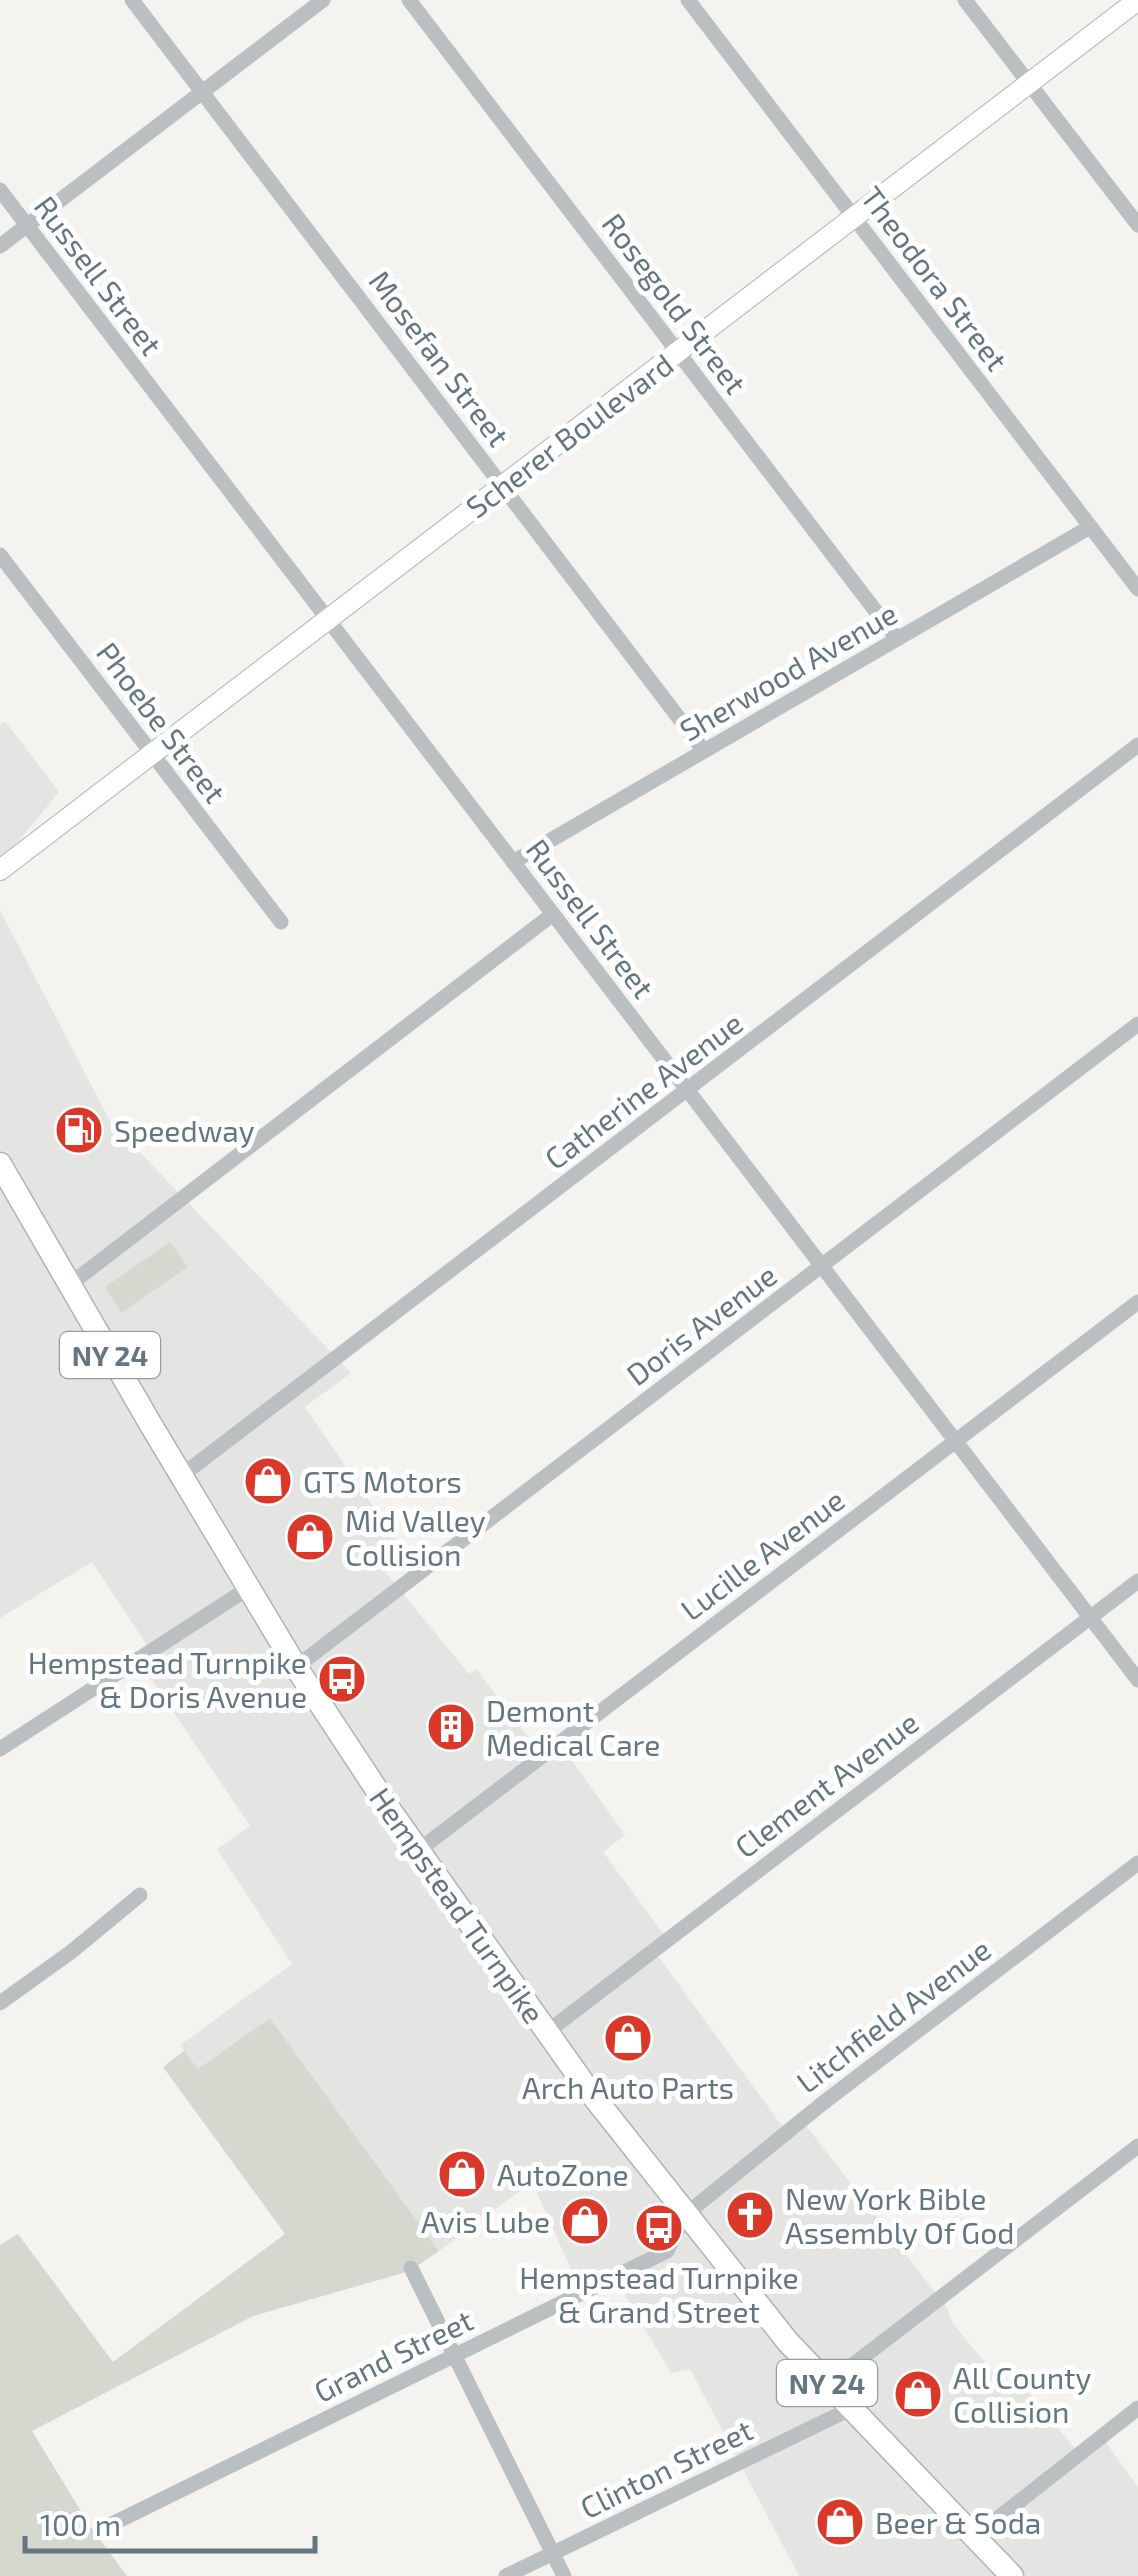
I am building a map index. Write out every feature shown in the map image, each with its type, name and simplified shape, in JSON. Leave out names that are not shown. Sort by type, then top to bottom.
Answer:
[{"type":"main road","name":"Hempstead Turnpike","points":[[0,1166],[296,1667],[547,2032],[788,2342],[1011,2576]]},
{"type":"street","name":"Mosefan Street","points":[[132,0],[704,751]]},
{"type":"street","points":[[0,246],[322,0]]},
{"type":"street","name":"Rosegold Street","points":[[409,0],[897,639]]},
{"type":"street","name":"Theodora Street","points":[[688,0],[1138,590]]},
{"type":"street","points":[[965,0],[1138,225]]},
{"type":"street","name":"Scherer Boulevard","points":[[0,870],[1138,0]]},
{"type":"street","name":"Russell Street","points":[[0,190],[1138,1680]]},
{"type":"street","name":"Sherwood Avenue","points":[[513,862],[1090,527]]},
{"type":"street","name":"Phoebe Street","points":[[0,555],[281,922]]},
{"type":"street","name":"Catherine Avenue","points":[[180,1476],[1138,746]]},
{"type":"street","points":[[69,1286],[553,914]]},
{"type":"street","name":"Doris Avenue","points":[[296,1667],[1138,1024]]},
{"type":"street","name":"Lucille Avenue","points":[[419,1850],[1138,1302]]},
{"type":"street","name":"Clement Avenue","points":[[547,2032],[1138,1581]]},
{"type":"street","points":[[0,1749],[248,1589]]},
{"type":"street","name":"Litchfield Avenue","points":[[685,2214],[823,2102],[1138,1863]]},
{"type":"street","points":[[0,2003],[140,1895]]},
{"type":"street","points":[[828,2384],[1138,2146]]},
{"type":"street","name":"Grand Street","points":[[106,2526],[667,2252],[685,2214]]},
{"type":"street","points":[[412,2268],[564,2576]]},
{"type":"street","name":"Clinton Street","points":[[506,2576],[850,2408]]},
{"type":"street","points":[[974,2537],[1138,2408]]},
{"type":"shaded area","points":[[5,721],[59,792],[0,863],[0,725]]},
{"type":"shaded area","points":[[0,910],[110,1121],[351,1373],[305,1407],[404,1552],[386,1573],[469,1674],[476,1669],[540,1752],[558,1741],[625,1835],[603,1852],[665,1936],[652,1948],[788,2134],[804,2123],[1005,2387],[1017,2379],[1077,2451],[1099,2433],[1138,2487],[1138,2576],[799,2576],[690,2369],[671,2373],[616,2280],[582,2294],[532,2182],[439,2251],[270,2018],[197,2070],[180,2045],[292,1964],[217,1849],[250,1826],[140,1662],[152,1653],[92,1562],[0,1618]]},
{"type":"shaded area","points":[[170,1242],[188,1267],[121,1313],[105,1287]]},
{"type":"shaded area","points":[[270,2018],[439,2251],[410,2271],[253,2316],[32,2431],[90,2526],[127,2576],[0,2576],[0,2245],[18,2234],[113,2362],[285,2234],[163,2067],[184,2051],[198,2069]]},
{"type":"place","name":"Speedway","points":[[79,1130]]},
{"type":"place","name":"GTS Motors","points":[[268,1481]]},
{"type":"place","name":"Mid Valley Collision","points":[[310,1537]]},
{"type":"place","name":"Hempstead Turnpike & Doris Avenue","points":[[342,1679]]},
{"type":"place","name":"Demont Medical Care","points":[[451,1727]]},
{"type":"place","name":"Arch Auto Parts","points":[[628,2038]]},
{"type":"place","name":"AutoZone","points":[[462,2174]]},
{"type":"place","name":"New York Bible Assembly Of God","points":[[750,2215]]},
{"type":"place","name":"Avis Lube","points":[[585,2221]]},
{"type":"place","name":"Hempstead Turnpike & Grand Street","points":[[659,2228]]},
{"type":"place","name":"All County Collision","points":[[918,2394]]},
{"type":"place","name":"Beer & Soda","points":[[840,2522]]}]
